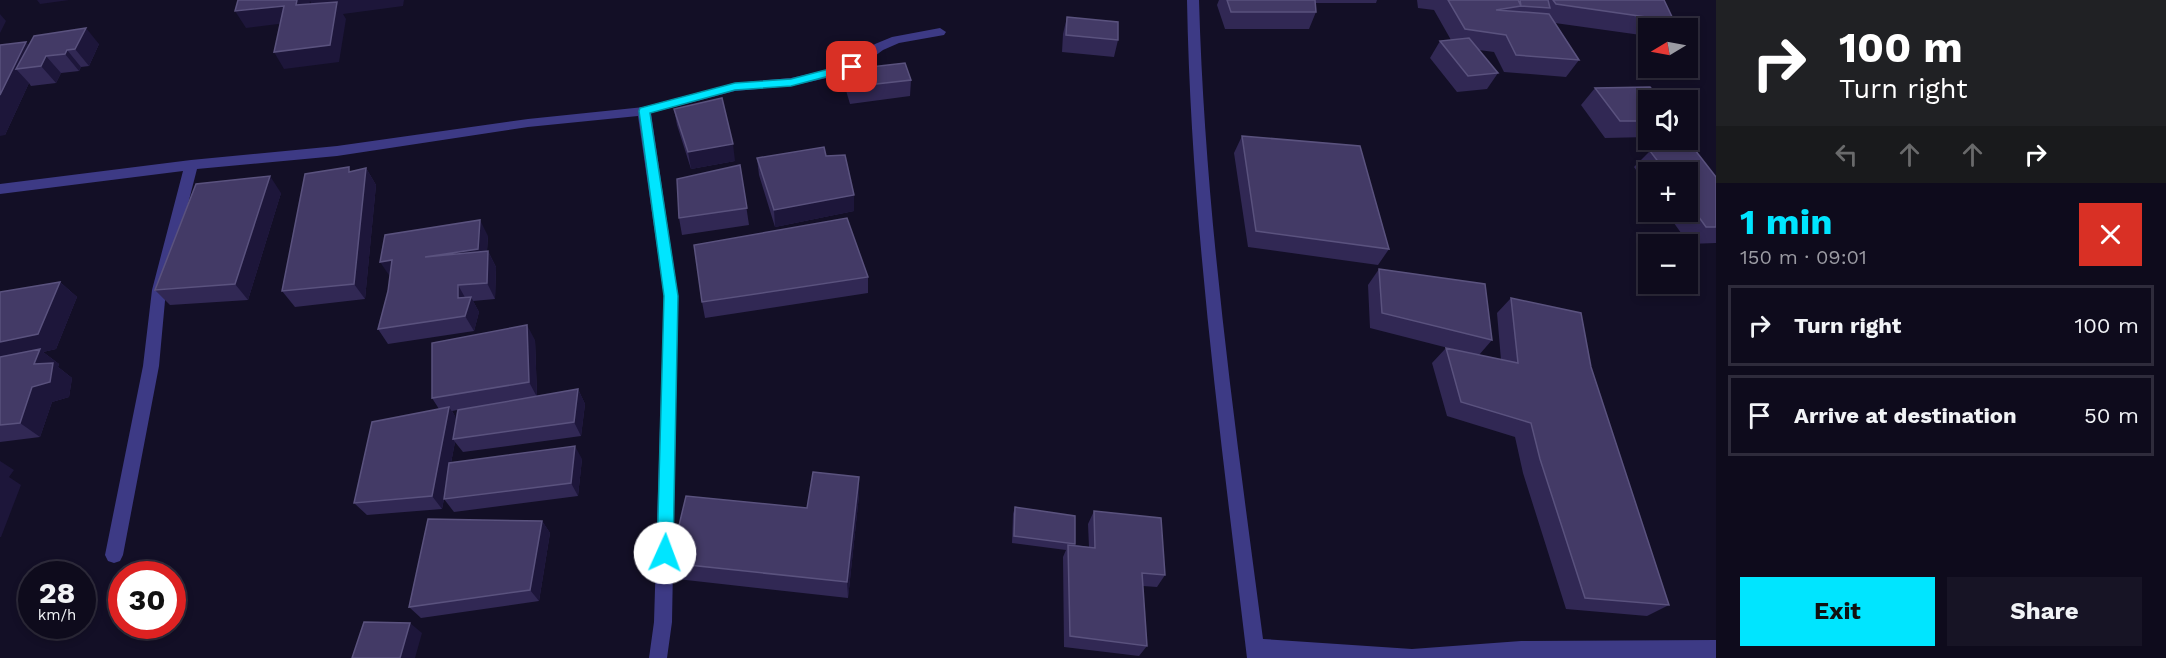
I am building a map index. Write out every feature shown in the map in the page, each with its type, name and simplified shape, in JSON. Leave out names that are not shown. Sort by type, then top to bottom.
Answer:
[{"type":"street","points":[[1194,0],[1194,62],[1207,254],[1255,653],[1412,658],[1521,650],[1716,649]]},
{"type":"street","points":[[0,189],[191,165],[337,151],[528,123],[644,111],[735,87],[791,82],[827,74],[852,67],[879,47],[896,40],[940,32]]},
{"type":"street","points":[[644,111],[671,296],[663,611],[658,658]]},
{"type":"street","points":[[114,555],[151,366],[159,290],[191,165]]},
{"type":"building","points":[[238,0],[297,0],[296,5],[337,2],[330,45],[274,52],[284,6],[235,11]]},
{"type":"building","points":[[1227,0],[1315,0],[1316,12],[1231,12]]},
{"type":"building","points":[[1448,0],[1518,0],[1521,6],[1496,10],[1549,14],[1579,60],[1516,55],[1506,35],[1465,29]]},
{"type":"building","points":[[1520,0],[1548,0],[1550,8],[1521,6]]},
{"type":"building","points":[[1553,0],[1664,0],[1673,18],[1653,18],[1556,4]]},
{"type":"building","points":[[1067,17],[1118,22],[1118,40],[1066,35]]},
{"type":"building","points":[[86,28],[75,49],[67,50],[65,54],[46,56],[41,66],[16,69],[34,36]]},
{"type":"building","points":[[1469,38],[1498,73],[1468,76],[1440,41]]},
{"type":"building","points":[[26,42],[0,95],[0,45]]},
{"type":"building","points":[[905,63],[911,80],[850,87],[845,70]]},
{"type":"building","points":[[1650,87],[1653,90],[1638,90],[1638,121],[1620,121],[1595,88]]},
{"type":"building","points":[[722,98],[733,144],[688,152],[674,109]]},
{"type":"building","points":[[1242,136],[1360,146],[1389,249],[1256,231]]},
{"type":"building","points":[[824,147],[826,156],[845,155],[854,195],[774,210],[757,158]]},
{"type":"building","points":[[1695,150],[1716,177],[1716,227],[1706,227],[1698,216],[1698,162],[1658,162],[1650,151]]},
{"type":"building","points":[[740,165],[747,208],[679,218],[677,179]]},
{"type":"building","points":[[349,167],[349,172],[366,168],[354,284],[282,291],[305,174]]},
{"type":"building","points":[[270,176],[235,284],[155,290],[196,184]]},
{"type":"building","points":[[847,218],[868,277],[702,302],[694,245]]},
{"type":"building","points":[[480,220],[478,249],[425,257],[488,251],[487,283],[458,285],[458,298],[471,297],[465,316],[378,329],[388,291],[392,260],[380,262],[385,235]]},
{"type":"building","points":[[1379,269],[1485,284],[1492,340],[1382,313]]},
{"type":"building","points":[[60,282],[38,334],[0,342],[0,292]]},
{"type":"building","points":[[1511,298],[1581,313],[1591,367],[1669,605],[1585,598],[1540,459],[1531,423],[1461,402],[1446,348],[1518,363]]},
{"type":"building","points":[[527,325],[529,382],[432,398],[432,343]]},
{"type":"building","points":[[40,349],[34,364],[53,363],[50,382],[32,387],[20,423],[0,425],[0,357]]},
{"type":"building","points":[[578,389],[574,422],[453,439],[458,410]]},
{"type":"building","points":[[449,407],[432,496],[354,503],[372,422]]},
{"type":"building","points":[[575,446],[571,483],[444,499],[449,463]]},
{"type":"building","points":[[813,472],[859,477],[847,582],[670,563],[686,496],[807,508]]},
{"type":"building","points":[[1015,507],[1075,516],[1075,544],[1014,536]]},
{"type":"building","points":[[1094,511],[1161,518],[1165,575],[1142,573],[1147,646],[1070,636],[1068,545],[1095,548]]},
{"type":"building","points":[[428,519],[542,521],[530,590],[409,607]]},
{"type":"building","points":[[364,622],[410,623],[400,658],[352,658]]},
{"type":"route","points":[[665,553],[671,296],[644,111],[735,87],[791,82],[852,67]]}]
